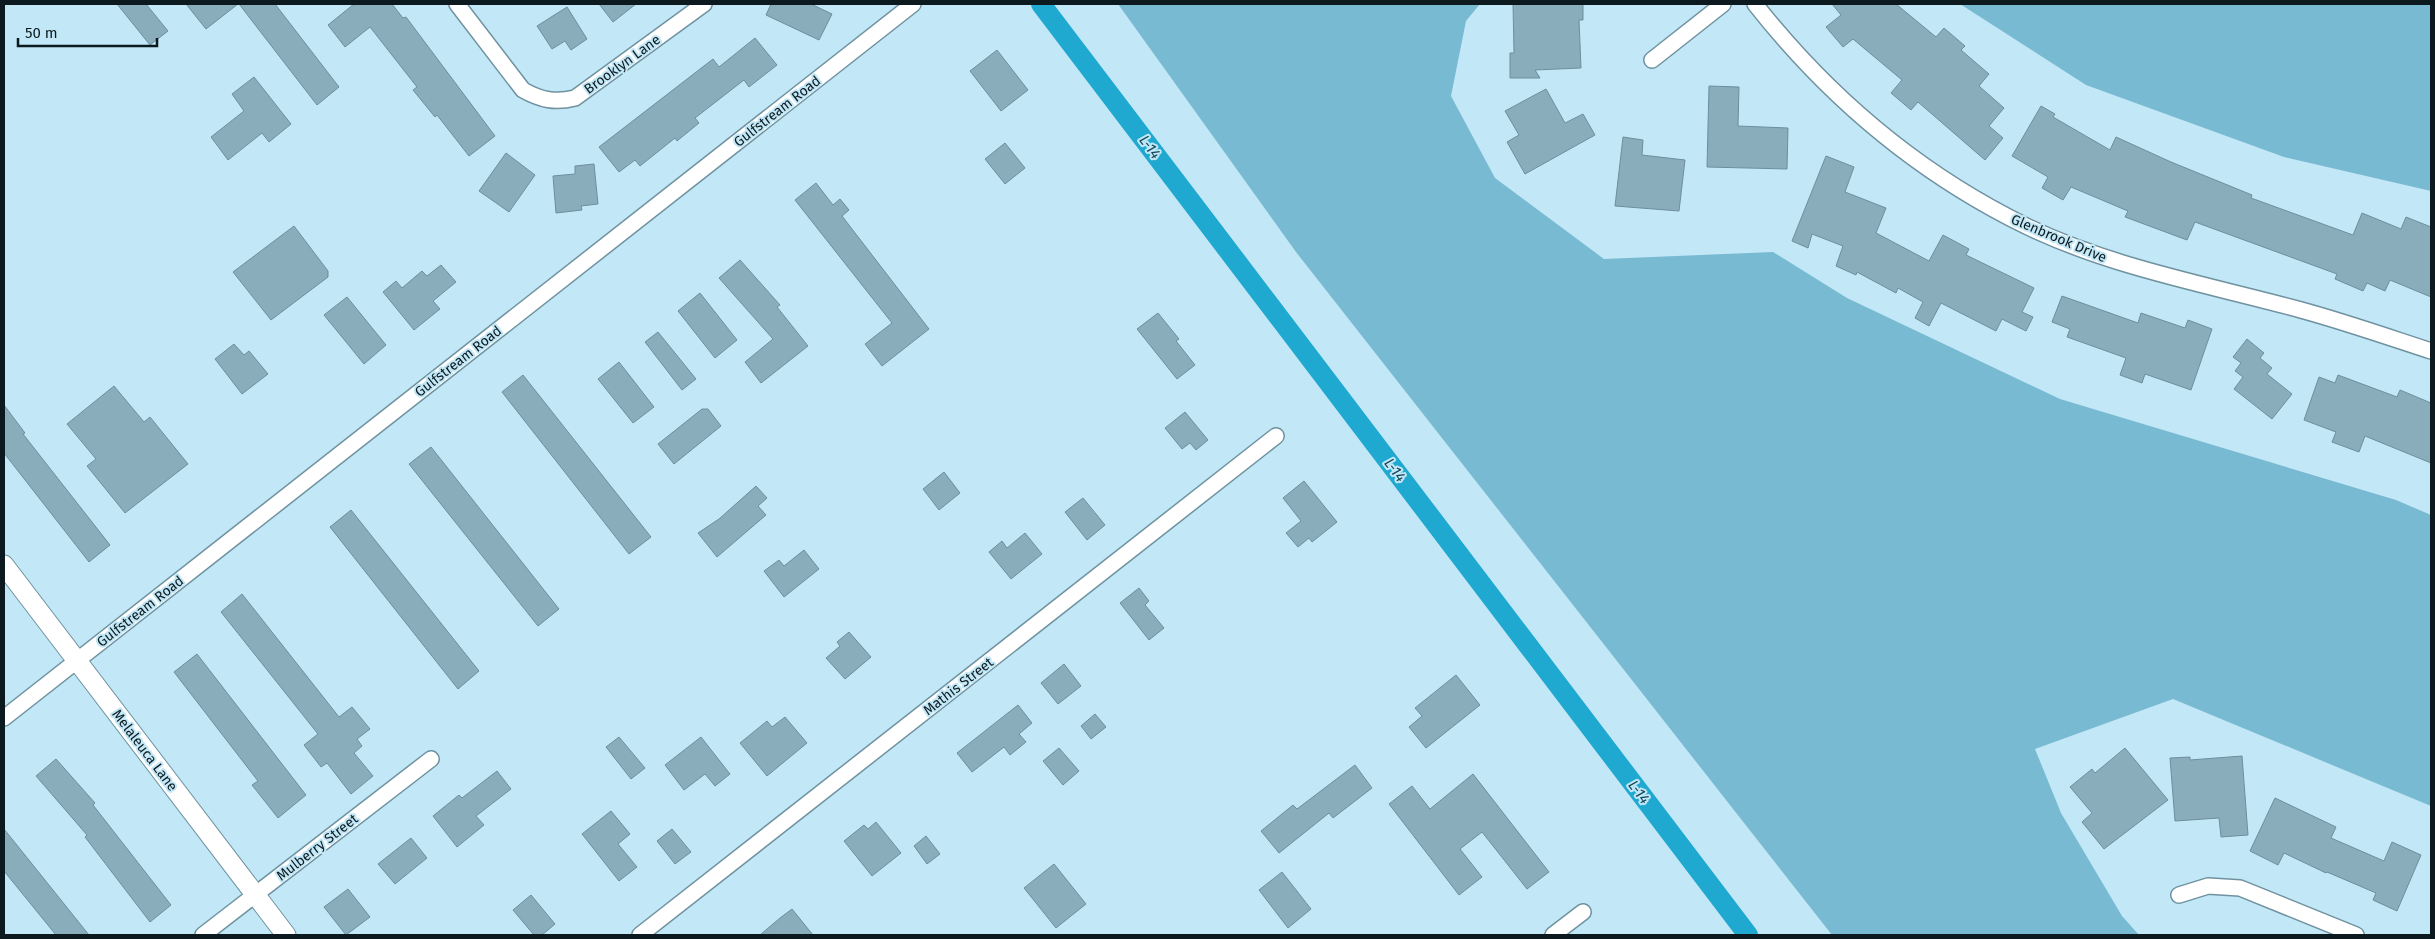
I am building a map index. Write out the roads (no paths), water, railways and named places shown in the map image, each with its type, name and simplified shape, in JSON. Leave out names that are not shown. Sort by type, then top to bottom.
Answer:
[{"type":"street","name":"Brooklyn Lane","points":[[457,4],[523,90],[535,97],[561,101],[575,98],[704,4]]},
{"type":"street","name":"Gulfstream Road","points":[[4,718],[913,4]]},
{"type":"street","points":[[1652,60],[1723,4]]},
{"type":"street","name":"Glenbrook Drive","points":[[1755,4],[1805,64],[1844,104],[1886,140],[1924,167],[1987,206],[2029,228],[2120,262],[2302,310],[2431,351]]},
{"type":"street","name":"Mathis Street","points":[[640,935],[1276,436]]},
{"type":"street","name":"Melaleuca Lane","points":[[4,565],[286,935]]},
{"type":"street","name":"Mulberry Street","points":[[204,935],[431,759]]},
{"type":"street","points":[[2179,895],[2208,886],[2240,888],[2356,935]]},
{"type":"street","points":[[1553,935],[1583,912]]},
{"type":"waterway","name":"L-14","points":[[1041,4],[1748,935]]}]
